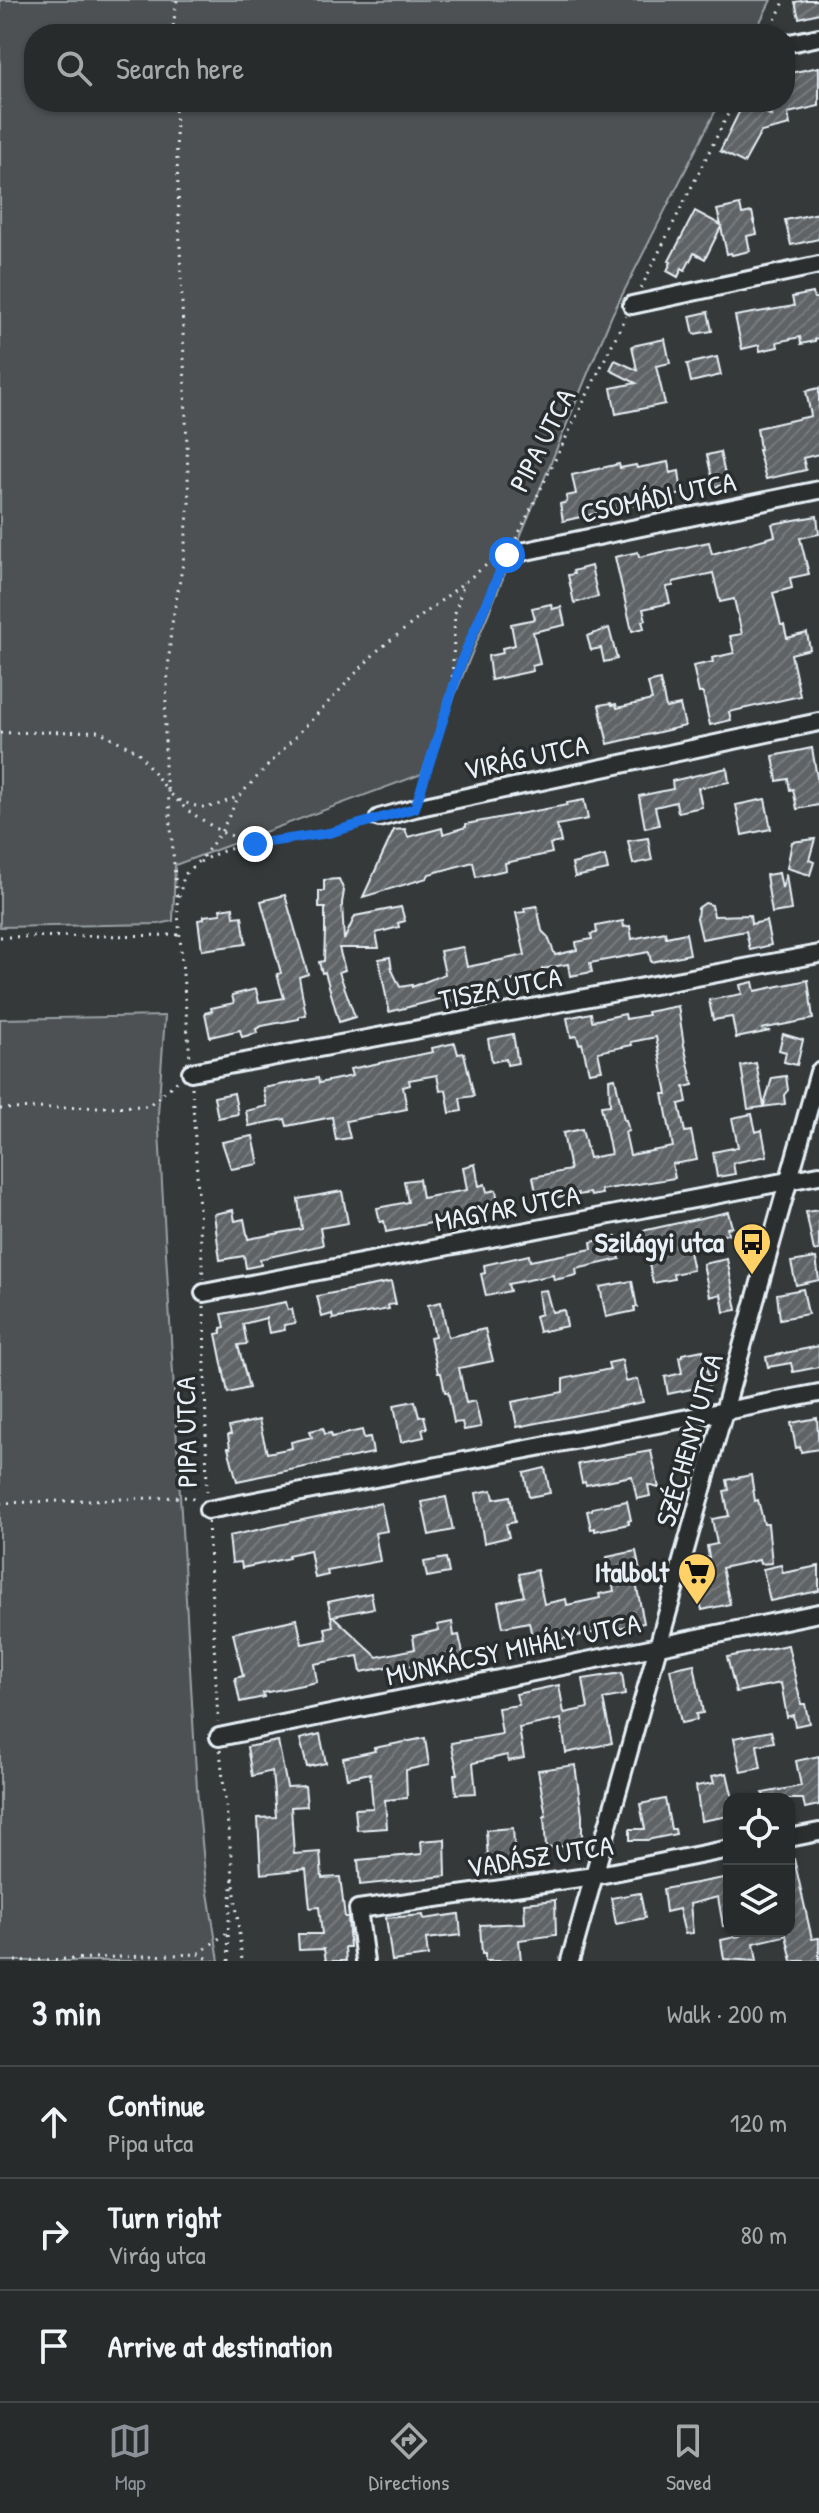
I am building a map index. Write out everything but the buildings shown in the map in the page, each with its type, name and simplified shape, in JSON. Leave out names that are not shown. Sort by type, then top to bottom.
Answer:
[{"type":"street","points":[[795,42],[819,37]]},
{"type":"street","points":[[632,305],[819,265]]},
{"type":"street","name":"CSOMÁDI UTCA","points":[[507,555],[819,490]]},
{"type":"street","name":"VIRÁG UTCA","points":[[379,818],[819,722]]},
{"type":"street","name":"TISZA UTCA","points":[[191,1072],[819,954]]},
{"type":"street","name":"SZÉCHENYI UTCA","points":[[570,1961],[819,1072]]},
{"type":"street","name":"MAGYAR UTCA","points":[[204,1293],[819,1175]]},
{"type":"street","points":[[208,1510],[819,1393]]},
{"type":"street","name":"MUNKÁCSY MIHÁLY UTCA","points":[[219,1737],[819,1613]]},
{"type":"street","points":[[795,1837],[819,1832]]},
{"type":"street","name":"VADÁSZ UTCA","points":[[365,1961],[358,1909],[594,1876],[723,1850]]},
{"type":"path","points":[[173,24],[177,0]]},
{"type":"path","points":[[773,24],[785,0]]},
{"type":"path","name":"PIPA UTCA","points":[[175,112],[189,504],[183,563],[171,629],[165,715],[165,776],[181,935],[204,1293],[208,1510],[219,1737],[242,1961]]},
{"type":"path","name":"PIPA UTCA","points":[[415,808],[463,657],[507,555],[729,112]]},
{"type":"path","points":[[178,901],[184,876],[221,832],[239,796],[377,651],[490,560],[507,555]]},
{"type":"path","points":[[451,693],[455,613],[465,580]]},
{"type":"path","points":[[0,733],[99,731],[138,752],[168,791],[206,824],[255,844]]},
{"type":"path","points":[[176,799],[197,808],[214,806],[239,796]]},
{"type":"path","points":[[191,868],[208,857],[255,844],[329,833],[379,818]]},
{"type":"path","points":[[0,937],[181,935]]},
{"type":"path","points":[[0,1109],[148,1106],[191,1072]]},
{"type":"path","points":[[0,1503],[190,1497],[208,1510]]},
{"type":"path","points":[[229,1961],[233,1868]]},
{"type":"path","points":[[198,1954],[228,1932]]},
{"type":"path","points":[[15,1961],[198,1954],[213,1961]]},
{"type":"shaded area","points":[[0,0],[771,0],[759,24],[24,24],[24,112],[715,112],[612,315],[422,774],[175,865],[173,921],[159,924],[0,927]]},
{"type":"shaded area","points":[[165,1016],[158,1114],[197,1789],[205,1874],[219,1961],[0,1961],[0,1019]]},
{"type":"place","name":"Szilágyi utca","points":[[752,1276]]},
{"type":"place","name":"Italbolt","points":[[697,1606]]},
{"type":"route","points":[[255,844],[329,833],[415,808],[463,657],[507,555]]}]
